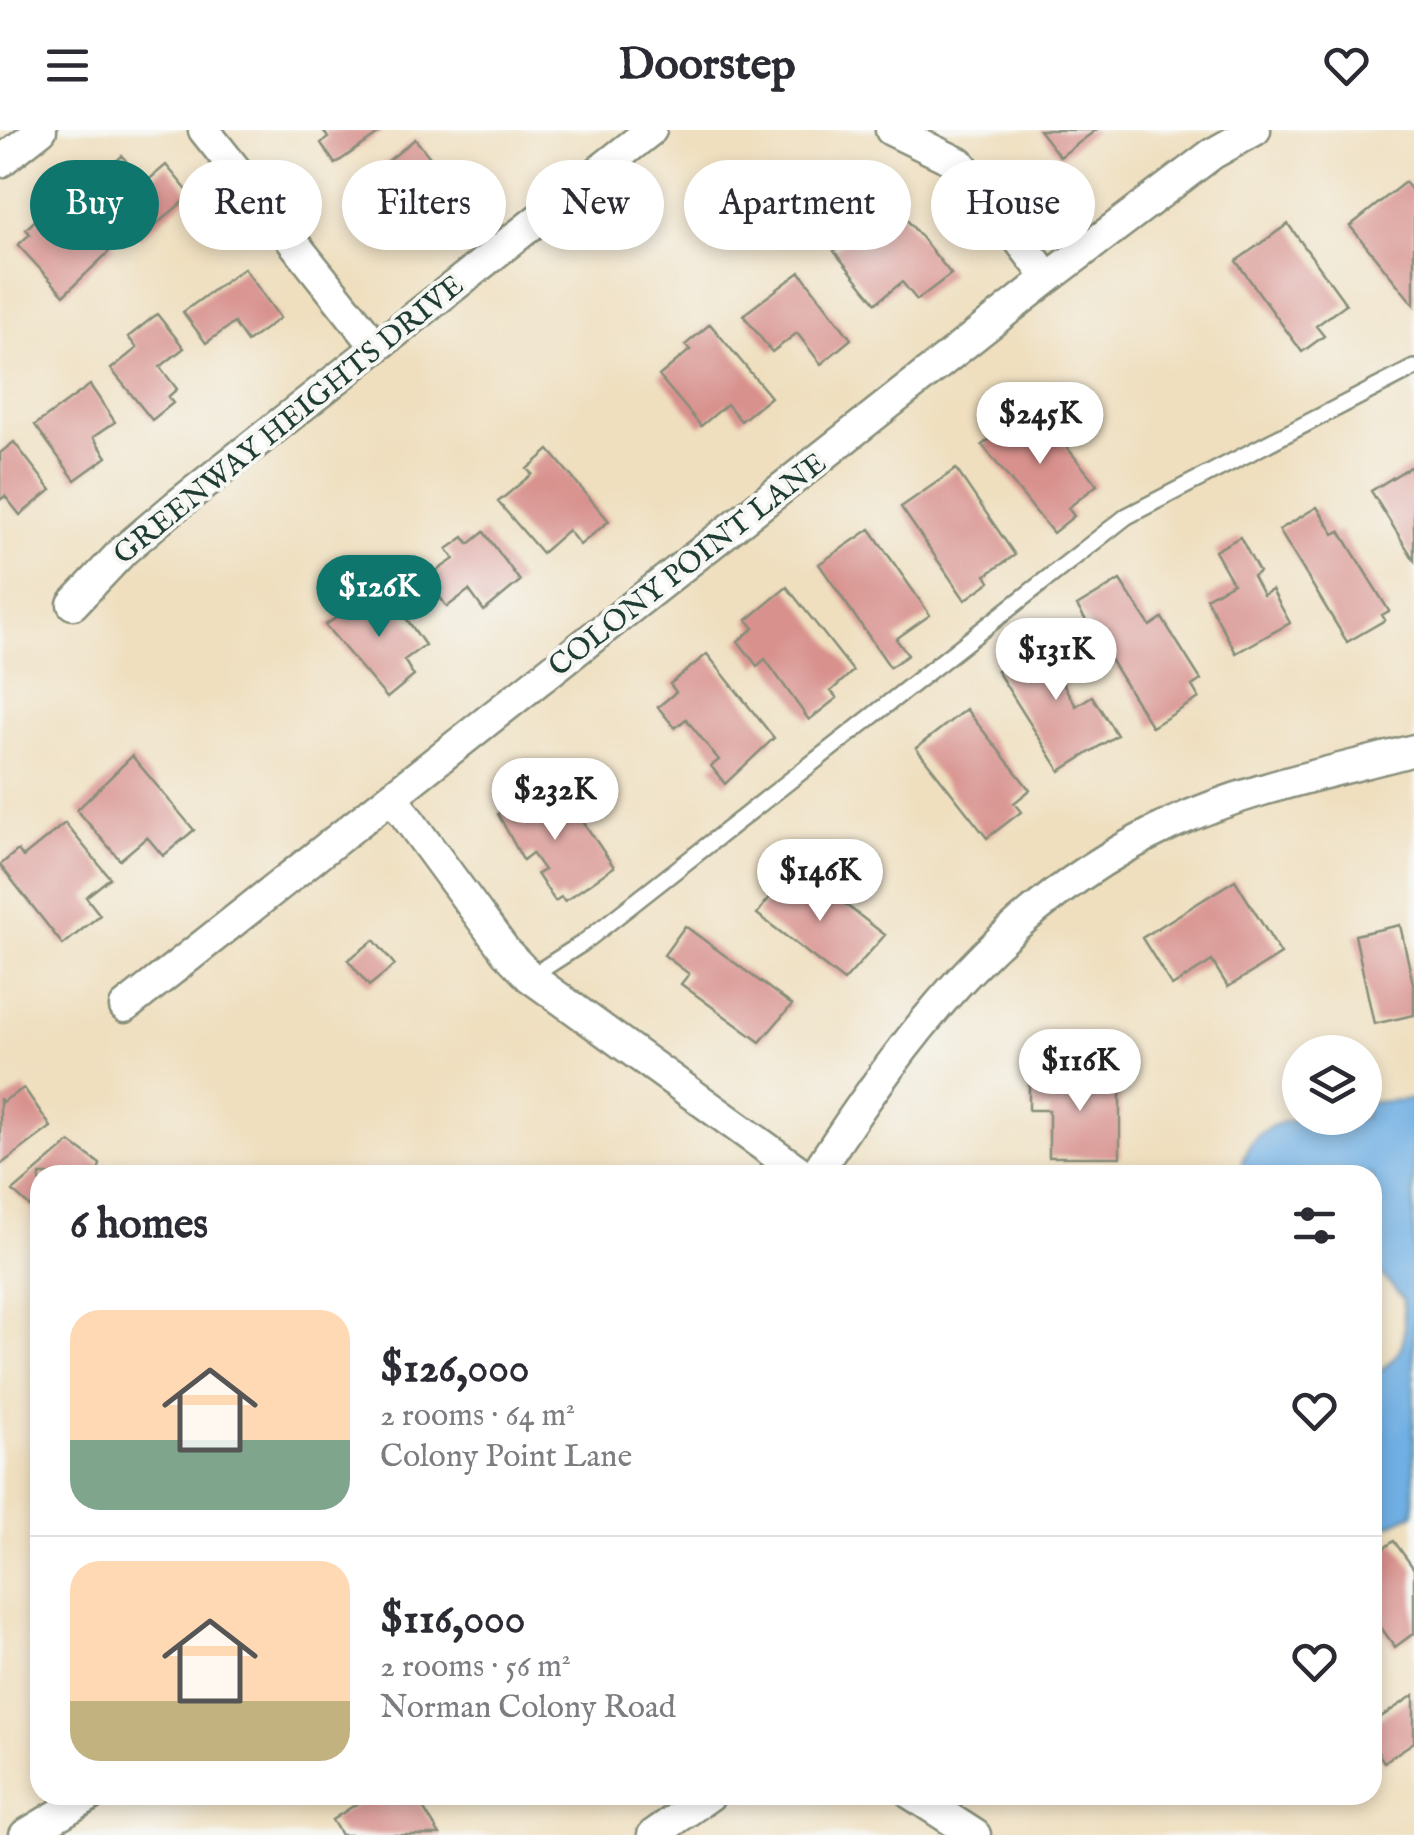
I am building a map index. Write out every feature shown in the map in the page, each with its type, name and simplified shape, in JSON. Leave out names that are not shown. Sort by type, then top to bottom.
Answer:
[{"type":"street","points":[[0,162],[41,130]]},
{"type":"street","points":[[204,130],[375,345]]},
{"type":"street","name":"GREENWAY HEIGHTS DRIVE","points":[[73,604],[124,550],[375,345],[651,130]]},
{"type":"street","points":[[891,130],[961,164],[1048,278]]},
{"type":"street","name":"COLONY POINT LANE","points":[[125,1007],[1048,278],[1212,154],[1255,130]]},
{"type":"street","points":[[821,1165],[882,1072],[930,1010],[1024,915],[1101,862],[1174,822],[1234,800],[1414,750]]},
{"type":"street","points":[[392,798],[506,952],[530,977],[790,1165]]},
{"type":"street","points":[[25,1835],[74,1805]]},
{"type":"street","points":[[653,1835],[696,1805]]},
{"type":"street","points":[[928,1805],[975,1835]]},
{"type":"lane","points":[[530,977],[583,943],[1127,516],[1414,368]]},
{"type":"water","points":[[1414,1099],[1414,1514],[1382,1528],[1382,1368],[1399,1351],[1404,1325],[1403,1299],[1382,1275],[1382,1165],[1242,1165],[1259,1135],[1282,1123],[1282,1135],[1382,1135],[1382,1102]]},
{"type":"building","points":[[323,130],[384,130],[335,164],[321,143],[328,138]]},
{"type":"building","points":[[1039,130],[1096,130],[1060,157]]},
{"type":"building","points":[[415,139],[432,160],[389,160]]},
{"type":"building","points":[[166,165],[179,181],[179,205],[159,222],[159,171]]},
{"type":"building","points":[[1405,182],[1414,193],[1414,305],[1350,226]]},
{"type":"building","points":[[1288,224],[1346,304],[1316,326],[1324,336],[1302,352],[1236,261]]},
{"type":"building","points":[[911,225],[951,274],[917,300],[902,282],[876,303],[834,251],[911,250]]},
{"type":"building","points":[[30,234],[30,250],[111,250],[64,295],[18,245]]},
{"type":"building","points":[[244,268],[280,318],[247,342],[234,323],[206,343],[183,312]]},
{"type":"building","points":[[800,272],[851,339],[821,364],[797,333],[772,352],[743,315]]},
{"type":"building","points":[[157,314],[184,348],[160,367],[177,389],[168,397],[173,403],[152,420],[111,369],[137,348],[128,337]]},
{"type":"building","points":[[710,324],[771,397],[741,421],[727,404],[701,426],[659,376],[690,350],[685,345]]},
{"type":"building","points":[[90,385],[115,422],[93,437],[107,457],[75,480],[35,425]]},
{"type":"building","points":[[1033,405],[1097,485],[1068,508],[1074,516],[1053,533],[982,445]]},
{"type":"building","points":[[14,442],[51,490],[20,515],[5,496],[0,500],[0,453]]},
{"type":"building","points":[[549,450],[609,521],[580,545],[568,530],[542,553],[498,502],[532,474],[527,469]]},
{"type":"building","points":[[1410,467],[1414,473],[1414,560],[1371,491]]},
{"type":"building","points":[[956,469],[1015,555],[986,575],[990,582],[965,600],[901,507]]},
{"type":"building","points":[[1317,507],[1334,534],[1340,531],[1389,611],[1382,615],[1385,620],[1347,642],[1279,530]]},
{"type":"building","points":[[870,529],[930,615],[896,639],[908,655],[890,667],[819,564]]},
{"type":"building","points":[[484,532],[520,581],[484,611],[469,590],[447,607],[426,578],[454,559],[447,549],[464,537],[469,544]]},
{"type":"building","points":[[1240,537],[1259,572],[1253,576],[1263,595],[1272,590],[1290,623],[1236,653],[1206,598],[1233,583],[1215,551]]},
{"type":"building","points":[[1120,580],[1150,626],[1162,618],[1201,680],[1192,686],[1199,698],[1152,727],[1077,606]]},
{"type":"building","points":[[384,587],[425,645],[404,660],[414,676],[387,698],[325,625]]},
{"type":"building","points":[[787,587],[853,671],[831,691],[837,698],[809,720],[765,659],[757,666],[738,641],[754,628],[747,620]]},
{"type":"building","points":[[1056,633],[1078,668],[1060,679],[1076,706],[1092,696],[1117,735],[1060,771],[997,671]]},
{"type":"building","points":[[707,654],[774,738],[725,784],[711,766],[719,760],[686,719],[675,728],[658,707],[676,692],[670,684]]},
{"type":"building","points":[[966,709],[1030,790],[1014,803],[1021,812],[987,838],[916,748]]},
{"type":"building","points":[[132,756],[194,830],[163,856],[147,837],[120,860],[77,810]]},
{"type":"building","points":[[544,782],[562,809],[571,804],[614,867],[565,901],[561,897],[555,901],[537,874],[544,870],[532,853],[523,860],[498,814]]},
{"type":"building","points":[[65,823],[110,878],[86,897],[100,915],[63,945],[0,865],[18,850],[23,857]]},
{"type":"building","points":[[794,865],[885,935],[844,981],[757,914]]},
{"type":"building","points":[[1235,880],[1281,954],[1228,987],[1212,961],[1172,986],[1142,938]]},
{"type":"building","points":[[1400,925],[1414,988],[1414,1015],[1374,1024],[1355,935]]},
{"type":"building","points":[[685,926],[792,1005],[760,1042],[681,984],[689,974],[664,955]]},
{"type":"building","points":[[374,940],[395,965],[369,986],[348,960]]},
{"type":"building","points":[[1029,1076],[1120,1076],[1120,1157],[1049,1157],[1049,1110],[1029,1110]]},
{"type":"building","points":[[24,1088],[51,1127],[0,1165],[0,1098],[2,1102]]},
{"type":"building","points":[[70,1142],[100,1164],[100,1165],[43,1165]]},
{"type":"building","points":[[30,1176],[30,1207],[13,1191]]},
{"type":"building","points":[[1394,1541],[1414,1569],[1414,1633],[1395,1647],[1382,1629],[1382,1550]]},
{"type":"building","points":[[1414,1695],[1414,1742],[1384,1762],[1382,1759],[1382,1716]]},
{"type":"building","points":[[355,1805],[421,1805],[440,1835],[341,1835],[332,1820]]}]
